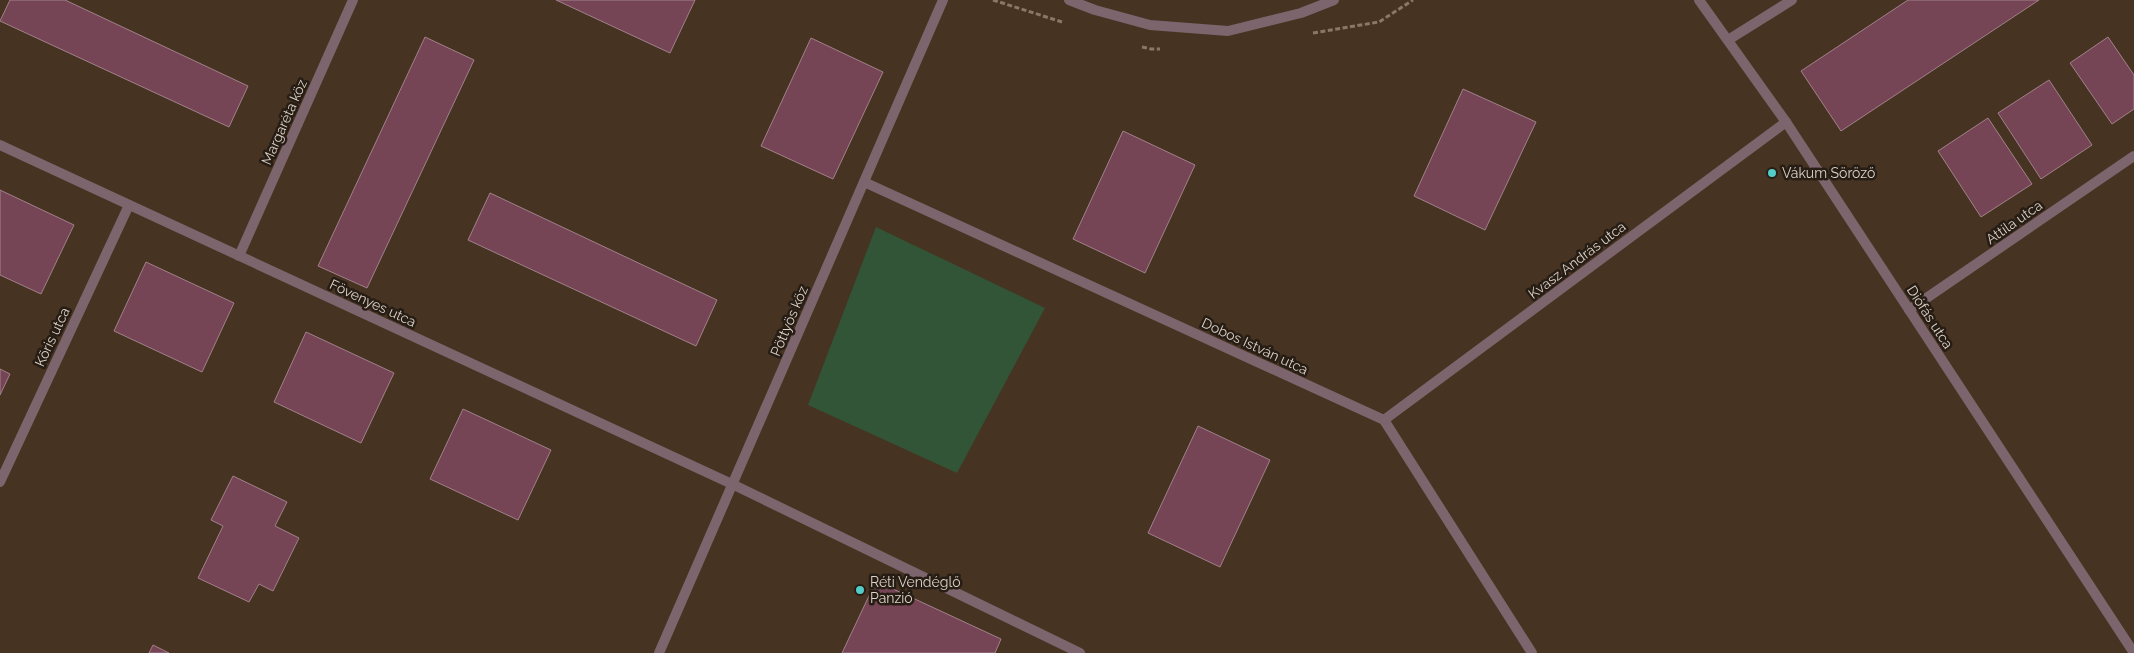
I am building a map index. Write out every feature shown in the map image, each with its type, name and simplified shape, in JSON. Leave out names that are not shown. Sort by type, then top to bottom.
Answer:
[{"type":"street","name":"Margaréta köz","points":[[239,256],[354,0]]},
{"type":"street","name":"Pöttyös köz","points":[[659,653],[734,485],[943,0]]},
{"type":"street","points":[[1070,0],[1095,10],[1150,25],[1228,31],[1301,14],[1334,0]]},
{"type":"street","name":"Diófás utca","points":[[1699,0],[1786,122],[2134,653]]},
{"type":"street","points":[[1728,40],[1792,0]]},
{"type":"street","name":"Kvasz András utca","points":[[1384,420],[1786,122]]},
{"type":"street","name":"Fövenyes utca","points":[[0,145],[734,485],[1080,653]]},
{"type":"street","name":"Attila utca","points":[[1909,310],[2134,156]]},
{"type":"street","name":"Dobos István utca","points":[[864,182],[1384,420]]},
{"type":"street","name":"Kőris utca","points":[[0,482],[129,205]]},
{"type":"street","points":[[1384,420],[1532,653]]},
{"type":"green space","points":[[876,227],[1045,308],[957,473],[808,405]]},
{"type":"building","points":[[10,0],[65,0],[248,86],[229,127],[0,21]]},
{"type":"building","points":[[556,0],[695,0],[670,53]]},
{"type":"building","points":[[1908,0],[2039,0],[1841,131],[1801,71]]},
{"type":"building","points":[[425,37],[474,60],[367,288],[318,266]]},
{"type":"building","points":[[2108,37],[2134,75],[2134,109],[2112,124],[2070,63]]},
{"type":"building","points":[[811,38],[883,72],[833,179],[761,146]]},
{"type":"building","points":[[2049,80],[2092,145],[2041,179],[1998,113]]},
{"type":"building","points":[[1463,89],[1536,122],[1485,230],[1414,196]]},
{"type":"building","points":[[1988,118],[2032,184],[1981,217],[1938,151]]},
{"type":"building","points":[[1123,131],[1195,165],[1145,273],[1073,239]]},
{"type":"building","points":[[0,190],[74,225],[41,294],[0,275]]},
{"type":"building","points":[[490,193],[717,300],[696,346],[468,240]]},
{"type":"building","points":[[146,262],[234,303],[202,372],[114,331]]},
{"type":"building","points":[[306,332],[394,373],[361,443],[274,402]]},
{"type":"building","points":[[0,369],[10,374],[0,395]]},
{"type":"building","points":[[463,409],[551,450],[518,520],[430,479]]},
{"type":"building","points":[[1198,426],[1270,460],[1220,567],[1148,533]]},
{"type":"building","points":[[233,476],[287,502],[275,526],[299,538],[273,591],[259,584],[249,602],[198,578],[223,526],[211,520]]},
{"type":"building","points":[[876,581],[1001,639],[995,653],[842,653]]},
{"type":"building","points":[[153,645],[169,653],[149,653]]},
{"type":"place","name":"Vákum Söröző","points":[[1772,173]]},
{"type":"place","name":"Réti Vendéglő Panzió","points":[[860,590]]}]
